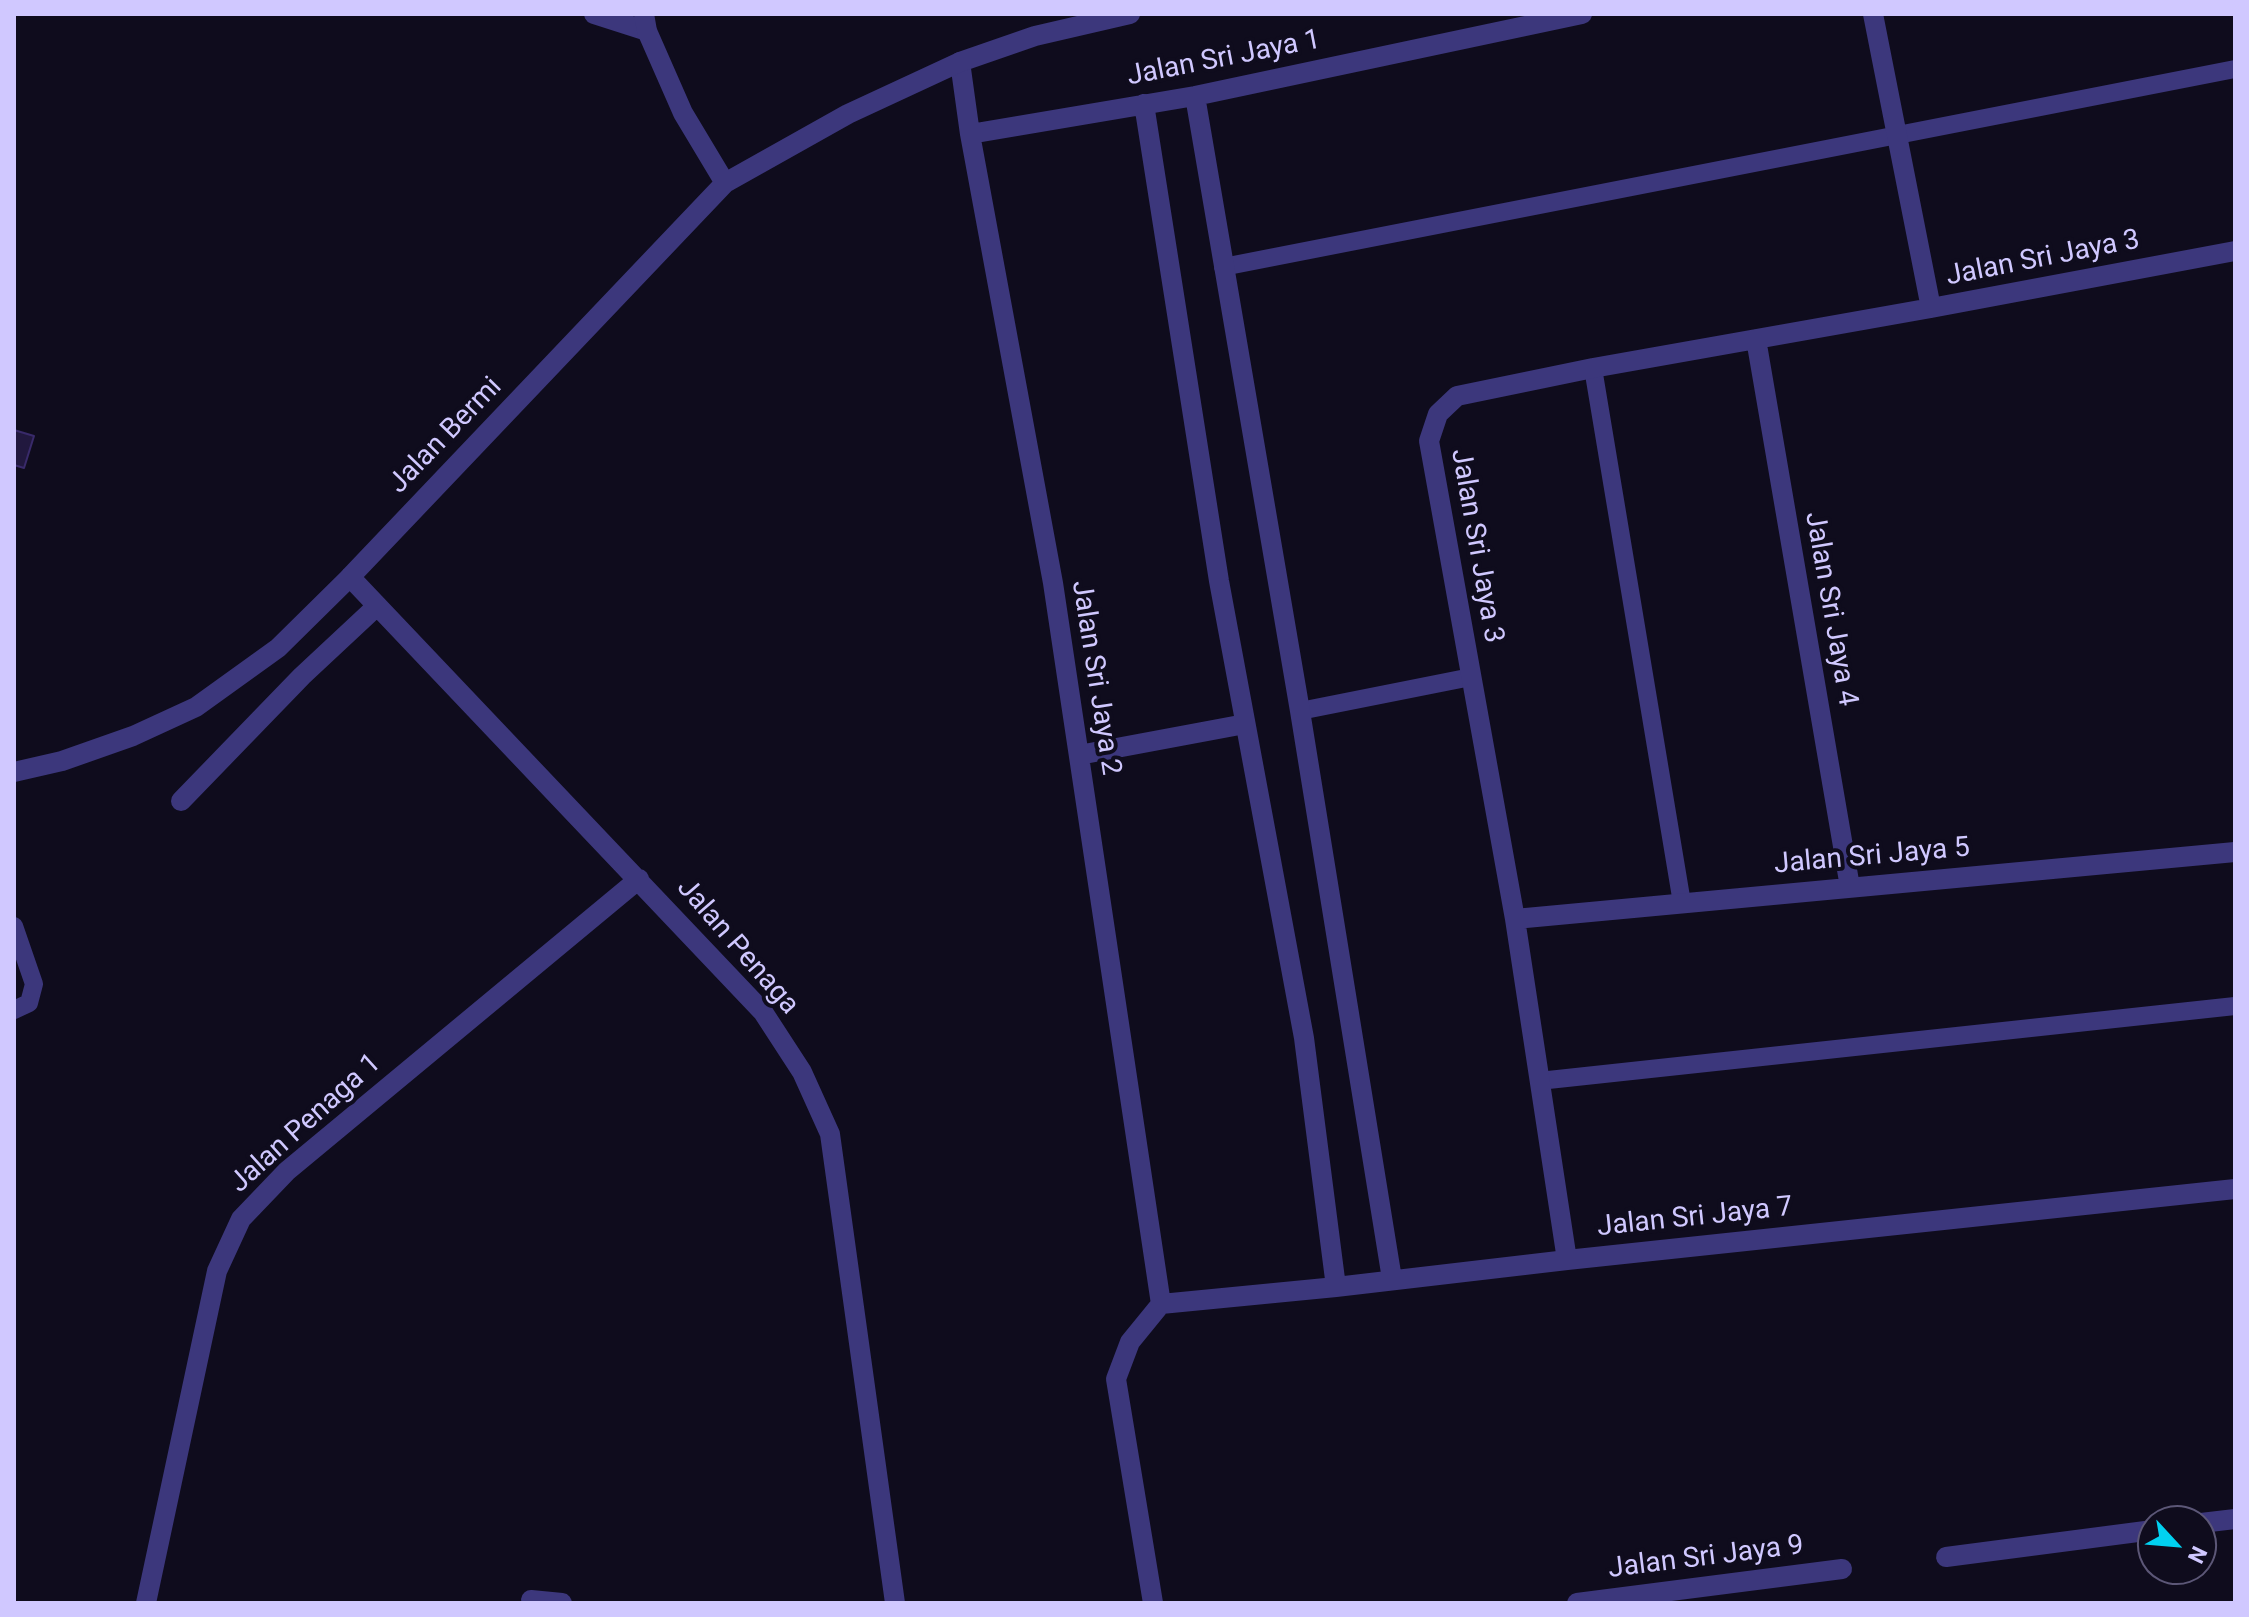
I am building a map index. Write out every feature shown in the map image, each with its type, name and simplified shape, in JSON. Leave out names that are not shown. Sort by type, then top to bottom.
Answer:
[{"type":"street","points":[[594,14],[645,22],[683,113],[725,183]]},
{"type":"street","name":"Jalan Bermi","points":[[14,772],[62,761],[105,746],[196,707],[278,648],[350,577],[725,183],[848,114],[960,62],[1035,36],[1130,14]]},
{"type":"street","name":"Jalan Sri Jaya 1","points":[[970,134],[1195,96],[1582,14]]},
{"type":"street","points":[[1873,14],[1931,308]]},
{"type":"street","name":"Jalan Sri Jaya 2","points":[[960,62],[970,134],[1053,583],[1161,1304]]},
{"type":"street","points":[[1195,96],[1300,711],[1392,1279]]},
{"type":"street","points":[[1144,104],[1219,581],[1304,1038],[1336,1287]]},
{"type":"street","name":"Jalan Sri Jaya 3","points":[[1567,1260],[1515,919],[1429,441],[1438,414],[1457,396],[1593,368],[2235,251]]},
{"type":"street","name":"Jalan Sri Jaya 4","points":[[1756,339],[1850,887]]},
{"type":"street","name":"Jalan Penaga","points":[[350,577],[763,1012],[802,1072],[830,1134],[895,1603]]},
{"type":"street","points":[[181,801],[292,686],[377,606]]},
{"type":"street","points":[[1079,755],[1245,724]]},
{"type":"street","name":"Jalan Sri Jaya 5","points":[[1515,919],[2235,852]]},
{"type":"street","name":"Jalan Penaga 1","points":[[146,1603],[217,1271],[241,1219],[287,1171],[639,879]]},
{"type":"street","name":"Jalan Sri Jaya 7","points":[[1161,1304],[2235,1189]]},
{"type":"street","points":[[1153,1603],[1116,1379],[1130,1342],[1161,1304]]},
{"type":"street","points":[[1946,1557],[2137,1532]]},
{"type":"street","name":"Jalan Sri Jaya 9","points":[[1577,1603],[1842,1569]]},
{"type":"street","points":[[531,1600],[562,1603]]},
{"type":"lane","points":[[1223,267],[2235,69]]},
{"type":"lane","points":[[1593,368],[1682,903]]},
{"type":"lane","points":[[1300,711],[1471,677]]},
{"type":"lane","points":[[14,926],[34,984],[29,1003],[14,1010]]},
{"type":"lane","points":[[1539,1081],[2235,1006]]},
{"type":"building","points":[[14,430],[34,436],[24,468],[14,465]]}]
